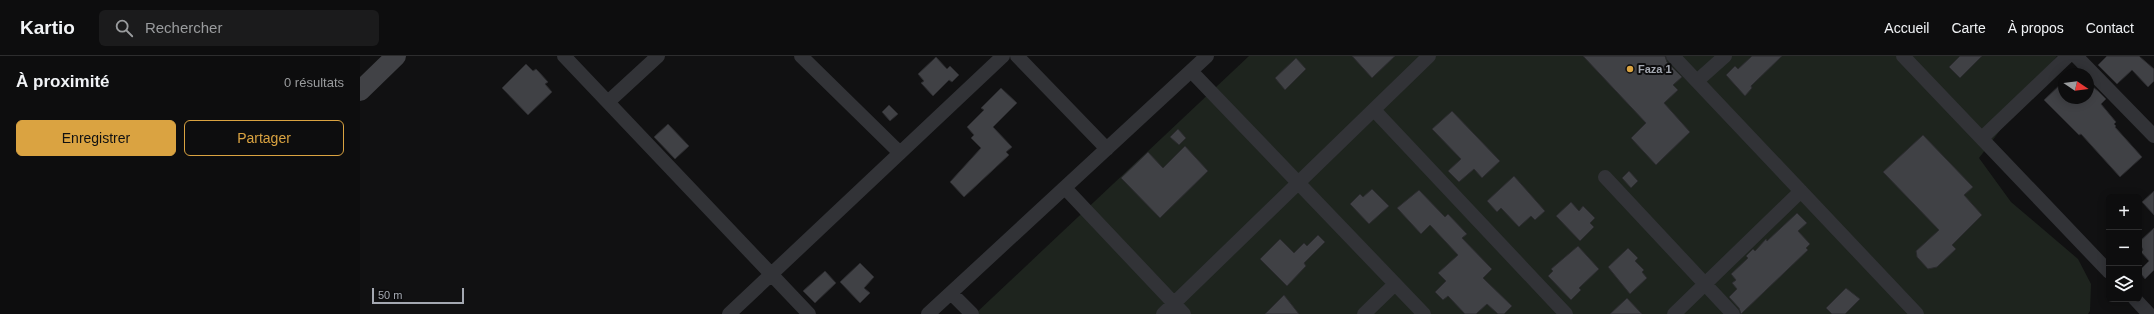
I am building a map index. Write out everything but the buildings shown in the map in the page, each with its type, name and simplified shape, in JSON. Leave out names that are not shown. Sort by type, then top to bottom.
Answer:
[{"type":"street","points":[[360,91],[396,56]]},
{"type":"street","points":[[564,56],[809,314]]},
{"type":"street","points":[[608,102],[658,56]]},
{"type":"street","points":[[801,56],[900,153]]},
{"type":"street","points":[[729,314],[1003,56]]},
{"type":"street","points":[[1017,56],[1107,149]]},
{"type":"street","points":[[928,314],[1207,56]]},
{"type":"street","points":[[1163,314],[1375,111],[1429,56]]},
{"type":"street","points":[[1674,56],[1917,314]]},
{"type":"street","points":[[1698,82],[1724,56]]},
{"type":"street","points":[[1903,56],[2106,269]]},
{"type":"street","points":[[1982,138],[2068,56]]},
{"type":"street","points":[[2076,56],[2154,136]]},
{"type":"street","points":[[1191,71],[1424,314]]},
{"type":"street","points":[[1375,111],[1566,314]]},
{"type":"street","points":[[1605,177],[1733,314]]},
{"type":"street","points":[[1065,188],[1184,314]]},
{"type":"street","points":[[1674,314],[1801,191]]},
{"type":"street","points":[[1364,314],[1395,284]]},
{"type":"street","points":[[951,293],[972,314]]},
{"type":"street","points":[[2138,302],[2150,314]]},
{"type":"shaded area","points":[[1249,56],[2057,56],[1979,158],[2011,202],[2078,259],[2091,284],[2090,311],[2088,314],[975,314]]},
{"type":"place","name":"Faza 1","points":[[1630,69]]}]
